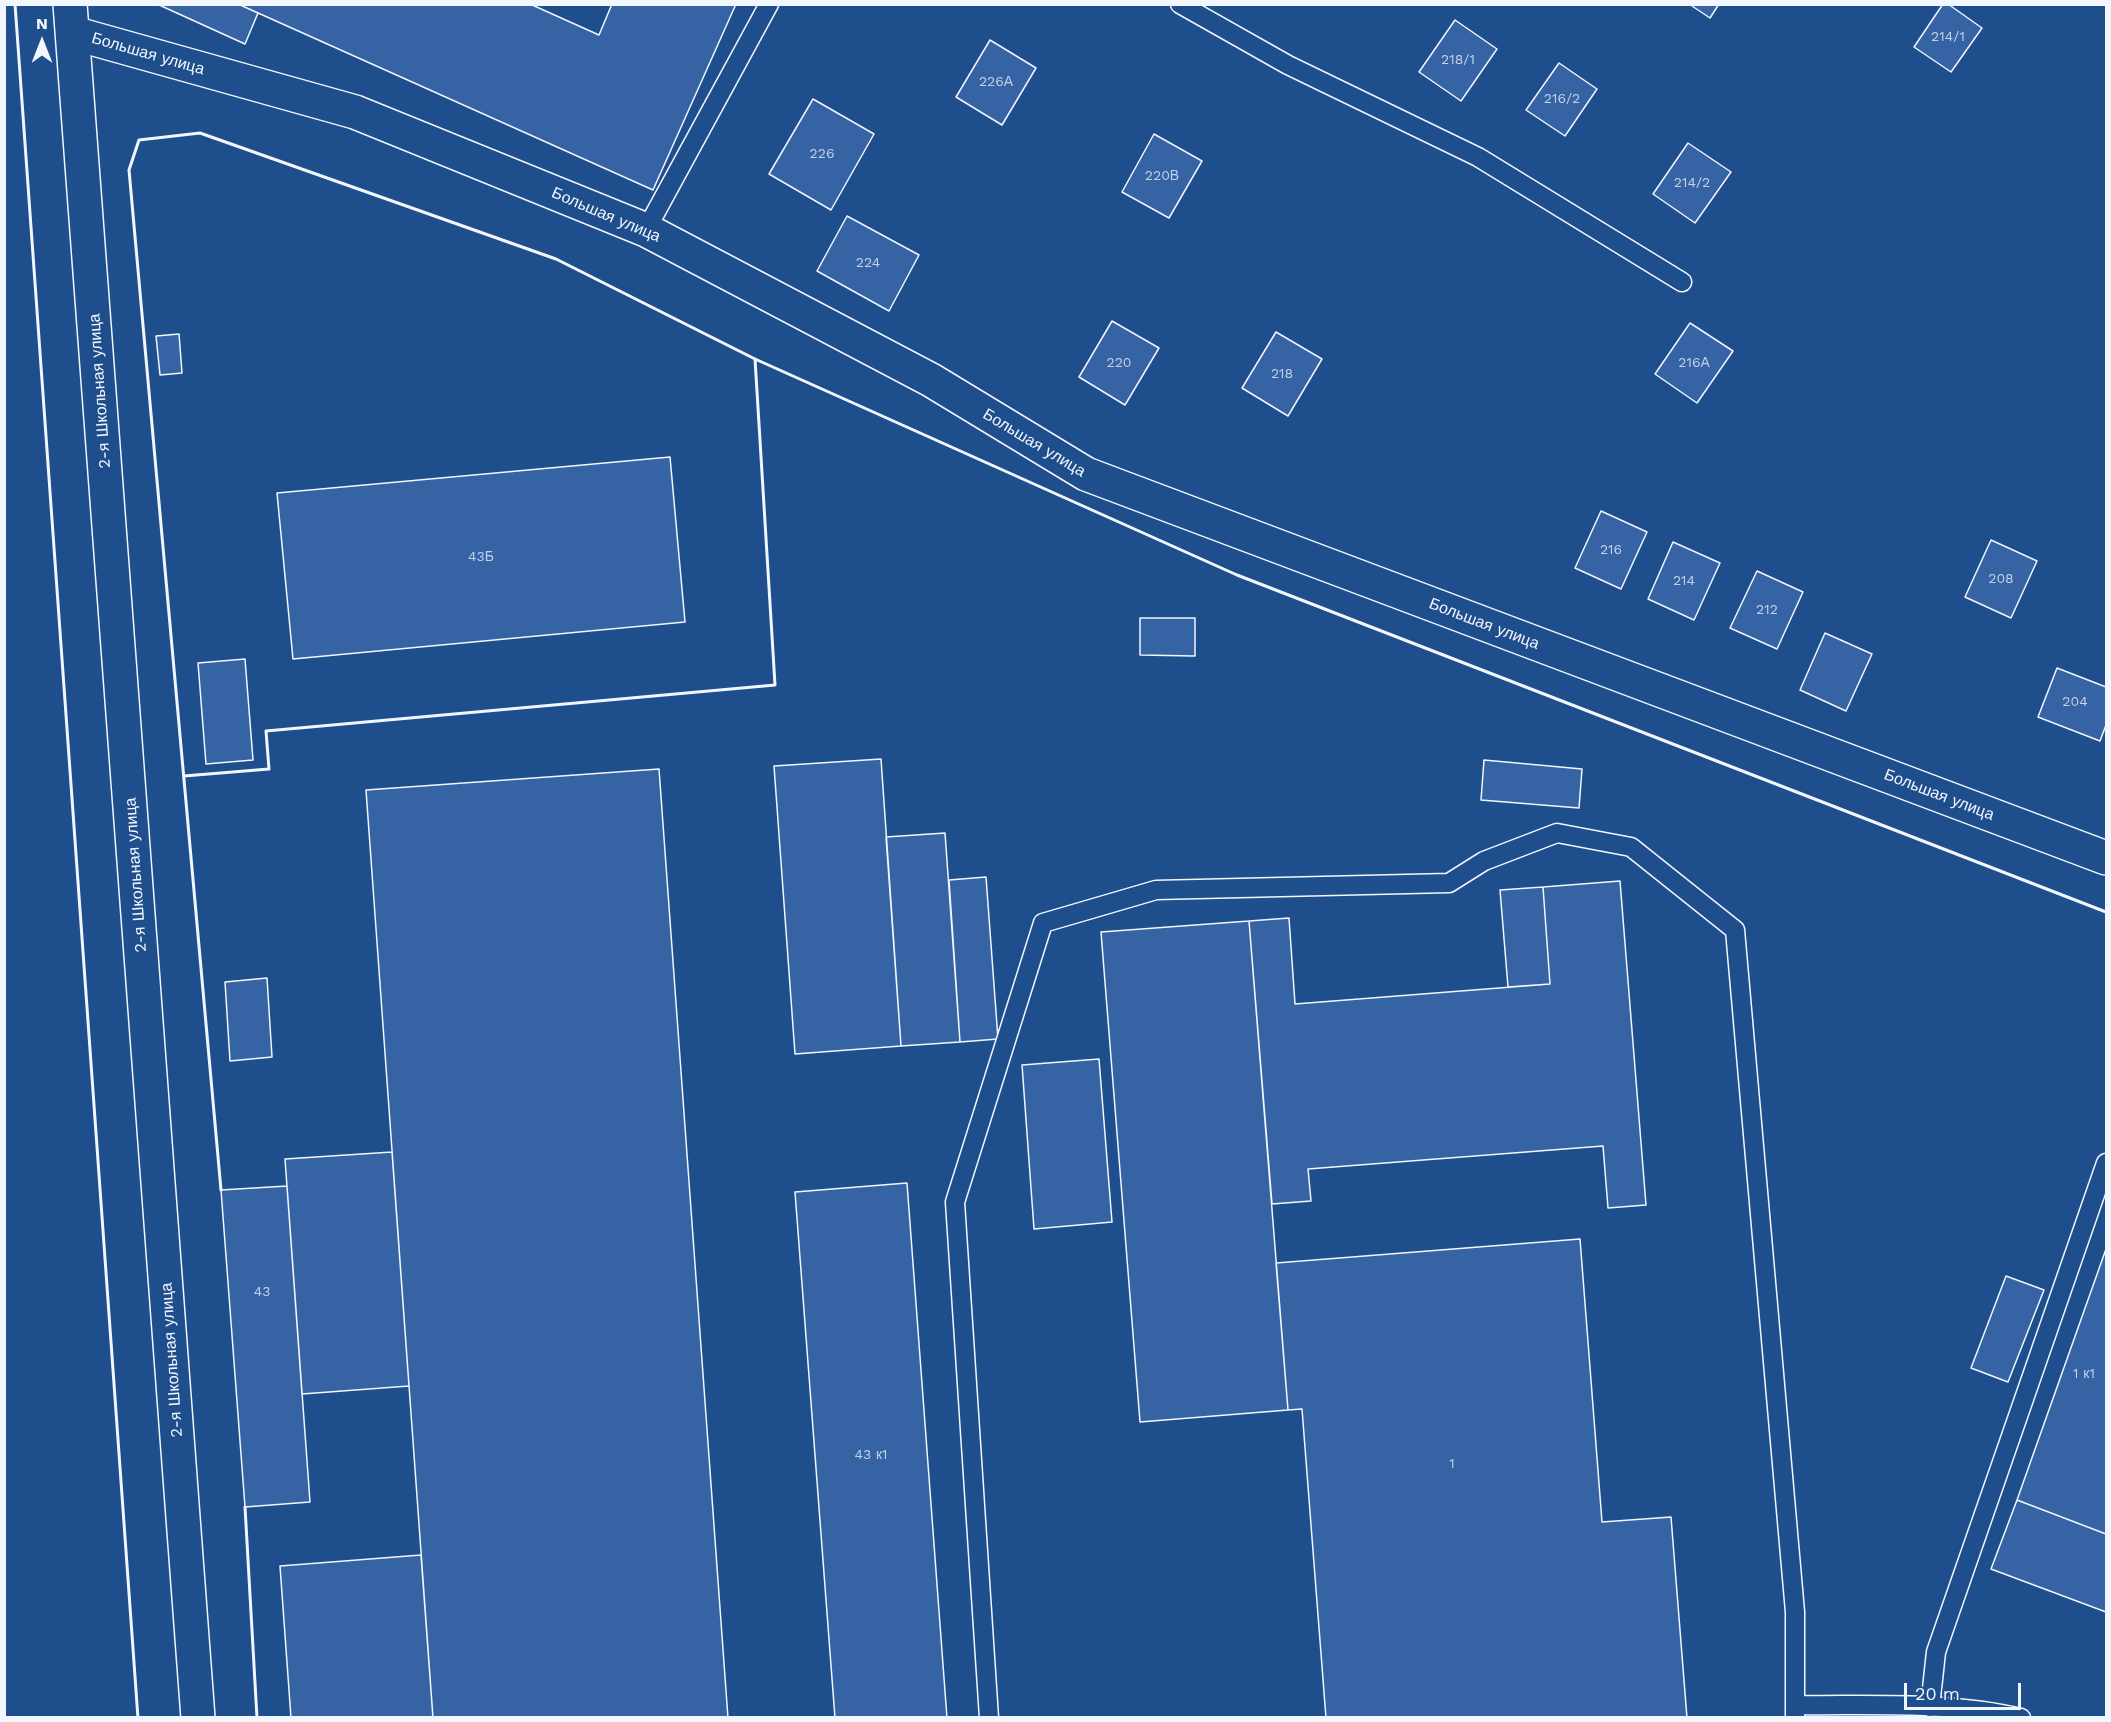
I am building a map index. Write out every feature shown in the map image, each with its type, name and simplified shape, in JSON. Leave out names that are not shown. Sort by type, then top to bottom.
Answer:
[{"type":"street","name":"Большая улица","points":[[72,19],[354,112],[646,230],[931,380],[1086,474],[2106,858]]},
{"type":"street","name":"2-я Школьная улица","points":[[72,19],[198,1718]]},
{"type":"lane","points":[[646,230],[769,4]]},
{"type":"lane","points":[[1180,4],[1288,64],[1478,157],[1682,282]]},
{"type":"lane","points":[[989,1718],[955,1202],[1043,922],[1156,890],[1449,883],[1484,861],[1557,833],[1631,847],[1735,930],[1795,1612],[1795,1711],[1930,1707],[1999,1712],[2021,1718]]},
{"type":"lane","points":[[1930,1707],[1936,1652],[2106,1163]]},
{"type":"building","points":[[157,4],[238,4],[258,13],[245,44]]},
{"type":"building","points":[[238,4],[530,4],[599,35],[612,4],[736,4],[653,190]]},
{"type":"building","points":[[1689,4],[1719,4],[1710,18]]},
{"type":"building","points":[[1943,4],[1948,4],[1982,28],[1951,72],[1914,47]]},
{"type":"building","points":[[1455,20],[1497,49],[1461,101],[1419,72]]},
{"type":"building","points":[[990,40],[1036,68],[1002,125],[956,97]]},
{"type":"building","points":[[1559,63],[1597,89],[1565,136],[1526,110]]},
{"type":"building","points":[[813,99],[874,134],[831,210],[769,174]]},
{"type":"building","points":[[1154,134],[1202,161],[1169,218],[1122,192]]},
{"type":"building","points":[[1688,143],[1731,172],[1695,223],[1653,194]]},
{"type":"building","points":[[847,216],[919,255],[889,311],[817,271]]},
{"type":"building","points":[[1112,321],[1159,348],[1125,405],[1079,377]]},
{"type":"building","points":[[1690,323],[1733,351],[1697,403],[1655,374]]},
{"type":"building","points":[[1276,332],[1322,359],[1288,416],[1242,388]]},
{"type":"building","points":[[179,334],[182,373],[160,375],[156,336]]},
{"type":"building","points":[[670,457],[685,622],[293,659],[277,493]]},
{"type":"building","points":[[1601,511],[1647,532],[1621,589],[1575,568]]},
{"type":"building","points":[[1991,540],[2037,561],[2011,618],[1965,597]]},
{"type":"building","points":[[1673,542],[1720,563],[1694,620],[1648,599]]},
{"type":"building","points":[[1757,571],[1803,592],[1777,649],[1730,628]]},
{"type":"building","points":[[1140,618],[1195,618],[1195,656],[1140,655]]},
{"type":"building","points":[[1825,633],[1872,654],[1846,711],[1800,690]]},
{"type":"building","points":[[245,659],[253,760],[206,764],[198,663]]},
{"type":"building","points":[[2057,668],[2106,687],[2106,725],[2100,741],[2038,717]]},
{"type":"building","points":[[881,759],[901,1046],[795,1054],[774,766]]},
{"type":"building","points":[[1484,760],[1582,769],[1579,808],[1481,800]]},
{"type":"building","points":[[659,769],[728,1718],[433,1718],[366,790]]},
{"type":"building","points":[[945,833],[960,1042],[901,1046],[886,837]]},
{"type":"building","points":[[986,877],[998,1039],[960,1042],[949,880]]},
{"type":"building","points":[[1620,881],[1646,1205],[1608,1208],[1603,1146],[1308,1169],[1311,1201],[1272,1204],[1249,921],[1289,918],[1295,1004],[1550,984],[1543,887]]},
{"type":"building","points":[[1543,887],[1550,984],[1508,987],[1500,890]]},
{"type":"building","points":[[1249,921],[1288,1410],[1140,1422],[1101,932]]},
{"type":"building","points":[[267,978],[272,1057],[230,1061],[225,982]]},
{"type":"building","points":[[1099,1059],[1112,1222],[1034,1229],[1022,1065]]},
{"type":"building","points":[[392,1152],[409,1386],[302,1394],[285,1159]]},
{"type":"building","points":[[907,1183],[947,1718],[835,1718],[795,1192]]},
{"type":"building","points":[[287,1186],[310,1502],[245,1507],[221,1190]]},
{"type":"building","points":[[1580,1239],[1602,1522],[1671,1517],[1687,1718],[1326,1718],[1302,1409],[1288,1410],[1276,1263]]},
{"type":"building","points":[[2106,1249],[2106,1534],[2017,1500]]},
{"type":"building","points":[[2006,1276],[2044,1290],[2008,1382],[1971,1368]]},
{"type":"building","points":[[2017,1500],[2106,1534],[2106,1612],[1991,1569]]},
{"type":"building","points":[[421,1555],[433,1718],[291,1718],[280,1566]]},
{"type":"wall","points":[[15,4],[138,1718]]},
{"type":"wall","points":[[221,1190],[129,170],[139,140],[200,133],[556,259],[755,359],[1237,575],[2106,912]]},
{"type":"wall","points":[[184,776],[269,769],[266,731],[775,685],[755,359]]},
{"type":"wall","points":[[245,1507],[257,1718]]}]
